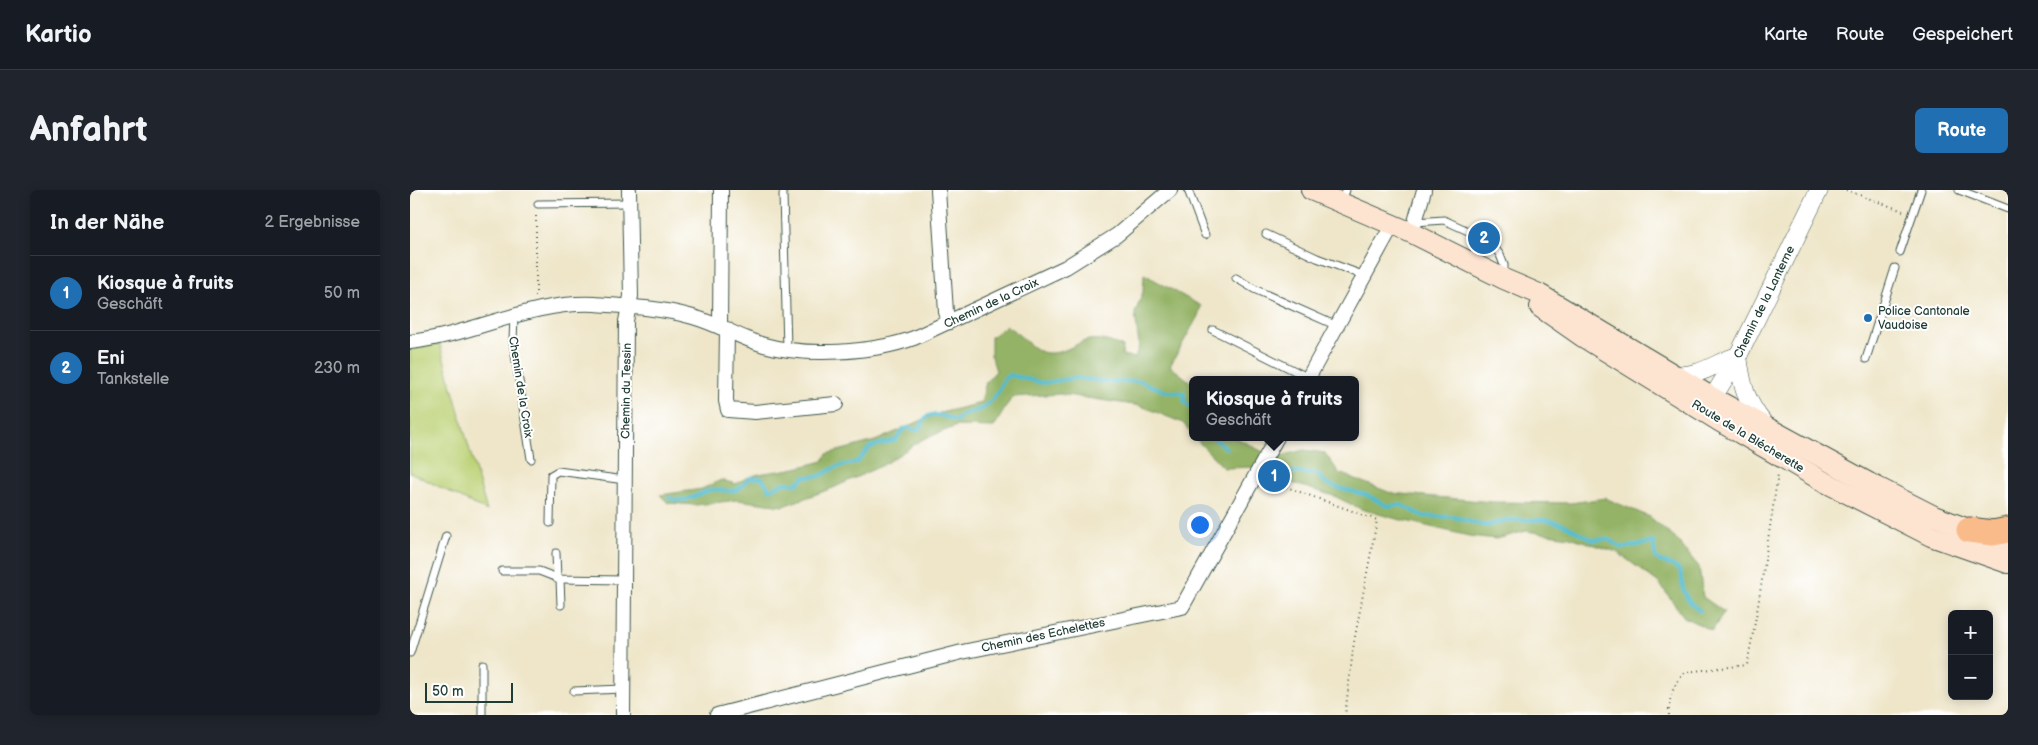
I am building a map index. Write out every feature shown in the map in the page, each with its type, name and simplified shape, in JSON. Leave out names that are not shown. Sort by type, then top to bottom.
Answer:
[{"type":"highway","points":[[1972,541],[1993,533],[2008,530]]},
{"type":"main road","name":"Route de la Blécherette","points":[[1311,190],[1344,196],[1394,224],[1413,228],[1504,279],[1539,294],[1677,375],[1709,404],[1764,424],[1785,448]]},
{"type":"main road","name":"Route de la Blécherette","points":[[1504,279],[1583,337],[1709,404],[1785,448],[1897,498],[2008,563]]},
{"type":"main road","name":"Route de la Blécherette","points":[[1972,541],[2008,544]]},
{"type":"main road","points":[[1972,541],[2008,574]]},
{"type":"street","points":[[721,190],[723,328],[728,410],[755,412],[836,404]]},
{"type":"street","points":[[938,190],[946,312],[949,322]]},
{"type":"street","name":"Chemin de la Croix","points":[[410,342],[438,337],[537,309],[582,304],[628,307],[679,314],[723,328],[764,345],[787,350],[835,350],[889,346],[914,338],[1066,267],[1117,235],[1170,190]]},
{"type":"street","points":[[1413,228],[1424,190]]},
{"type":"street","name":"Chemin de la Lanterne","points":[[1709,404],[1738,356],[1819,190]]},
{"type":"street","name":"Chemin du Tessin","points":[[623,715],[626,321],[630,296],[630,196]]},
{"type":"street","points":[[1310,376],[1394,224]]},
{"type":"street","points":[[1677,375],[1704,372],[1721,360],[1738,356],[1744,394],[1750,407],[1764,424]]},
{"type":"street","name":"Chemin des Echelettes","points":[[717,715],[962,652],[1182,607],[1275,441]]},
{"type":"lane","points":[[1188,190],[1205,235]]},
{"type":"lane","points":[[1900,252],[1921,190]]},
{"type":"lane","points":[[1959,190],[2008,209]]},
{"type":"lane","points":[[783,194],[787,350]]},
{"type":"lane","name":"Chemin du Tessin","points":[[538,204],[630,196]]},
{"type":"lane","points":[[1413,228],[1444,220],[1490,240],[1496,245],[1504,265],[1504,279]]},
{"type":"lane","points":[[1266,234],[1317,258],[1365,276]]},
{"type":"lane","points":[[1866,359],[1895,268]]},
{"type":"lane","points":[[1236,278],[1254,289],[1337,326]]},
{"type":"lane","name":"Chemin de la Croix","points":[[514,316],[513,341],[531,459]]},
{"type":"lane","points":[[1213,330],[1302,376]]},
{"type":"lane","points":[[550,523],[551,475],[554,472],[625,480]]},
{"type":"lane","points":[[410,653],[446,536]]},
{"type":"lane","points":[[556,553],[561,605]]},
{"type":"lane","points":[[502,571],[538,571],[559,579],[623,580]]},
{"type":"lane","points":[[482,664],[482,715]]},
{"type":"lane","points":[[574,691],[623,689]]},
{"type":"path","points":[[1846,190],[1913,215]]},
{"type":"path","points":[[536,301],[538,204]]},
{"type":"path","points":[[1669,715],[1668,707],[1674,688],[1686,672],[1746,665],[1785,448]]},
{"type":"path","points":[[1256,475],[1377,520],[1354,642],[1346,715]]},
{"type":"green space","points":[[1144,274],[1201,306],[1198,316],[1170,366],[1189,381],[1189,430],[1183,423],[1141,406],[1060,394],[1012,397],[994,427],[957,426],[923,439],[883,465],[833,488],[783,506],[737,500],[696,505],[668,503],[660,495],[702,489],[721,480],[736,484],[742,480],[765,473],[823,461],[827,454],[875,441],[936,414],[981,403],[986,382],[996,371],[991,355],[991,337],[1006,326],[1037,350],[1043,352],[1058,352],[1085,341],[1099,340],[1123,347],[1122,355],[1135,358],[1139,346],[1135,313],[1143,292]]},
{"type":"green space","points":[[440,344],[487,511],[410,472],[410,349]]},
{"type":"green space","points":[[1198,441],[1242,441],[1265,453],[1258,467],[1224,468]]},
{"type":"green space","points":[[1304,450],[1325,453],[1339,473],[1391,493],[1492,502],[1571,503],[1605,498],[1650,517],[1677,540],[1699,567],[1703,597],[1724,612],[1712,631],[1684,617],[1659,583],[1617,552],[1570,537],[1526,531],[1497,539],[1469,536],[1361,509],[1334,496],[1292,483],[1281,477],[1272,458]]},
{"type":"waterway","points":[[669,498],[685,500],[710,490],[733,491],[741,487],[750,478],[762,478],[770,490],[783,483],[797,484],[804,477],[820,476],[836,467],[857,462],[870,447],[896,440],[903,429],[917,430],[921,427],[924,420],[931,415],[939,415],[956,421],[963,415],[984,408],[998,393],[1004,379],[1010,375],[1043,383],[1075,378],[1110,382],[1140,381],[1167,392],[1184,393],[1184,401],[1189,405]]},
{"type":"waterway","points":[[1217,441],[1226,448]]},
{"type":"waterway","points":[[1291,472],[1317,474],[1326,483],[1336,487],[1367,495],[1387,506],[1401,505],[1423,516],[1454,517],[1486,526],[1507,520],[1548,520],[1565,525],[1593,540],[1607,539],[1623,548],[1653,542],[1656,558],[1675,566],[1679,570],[1685,595],[1700,611]]},
{"type":"place","name":"Eni","points":[[1484,238]]},
{"type":"place","name":"Police Cantonale Vaudoise","points":[[1868,318]]},
{"type":"place","name":"Kiosque à fruits","points":[[1274,476]]}]
